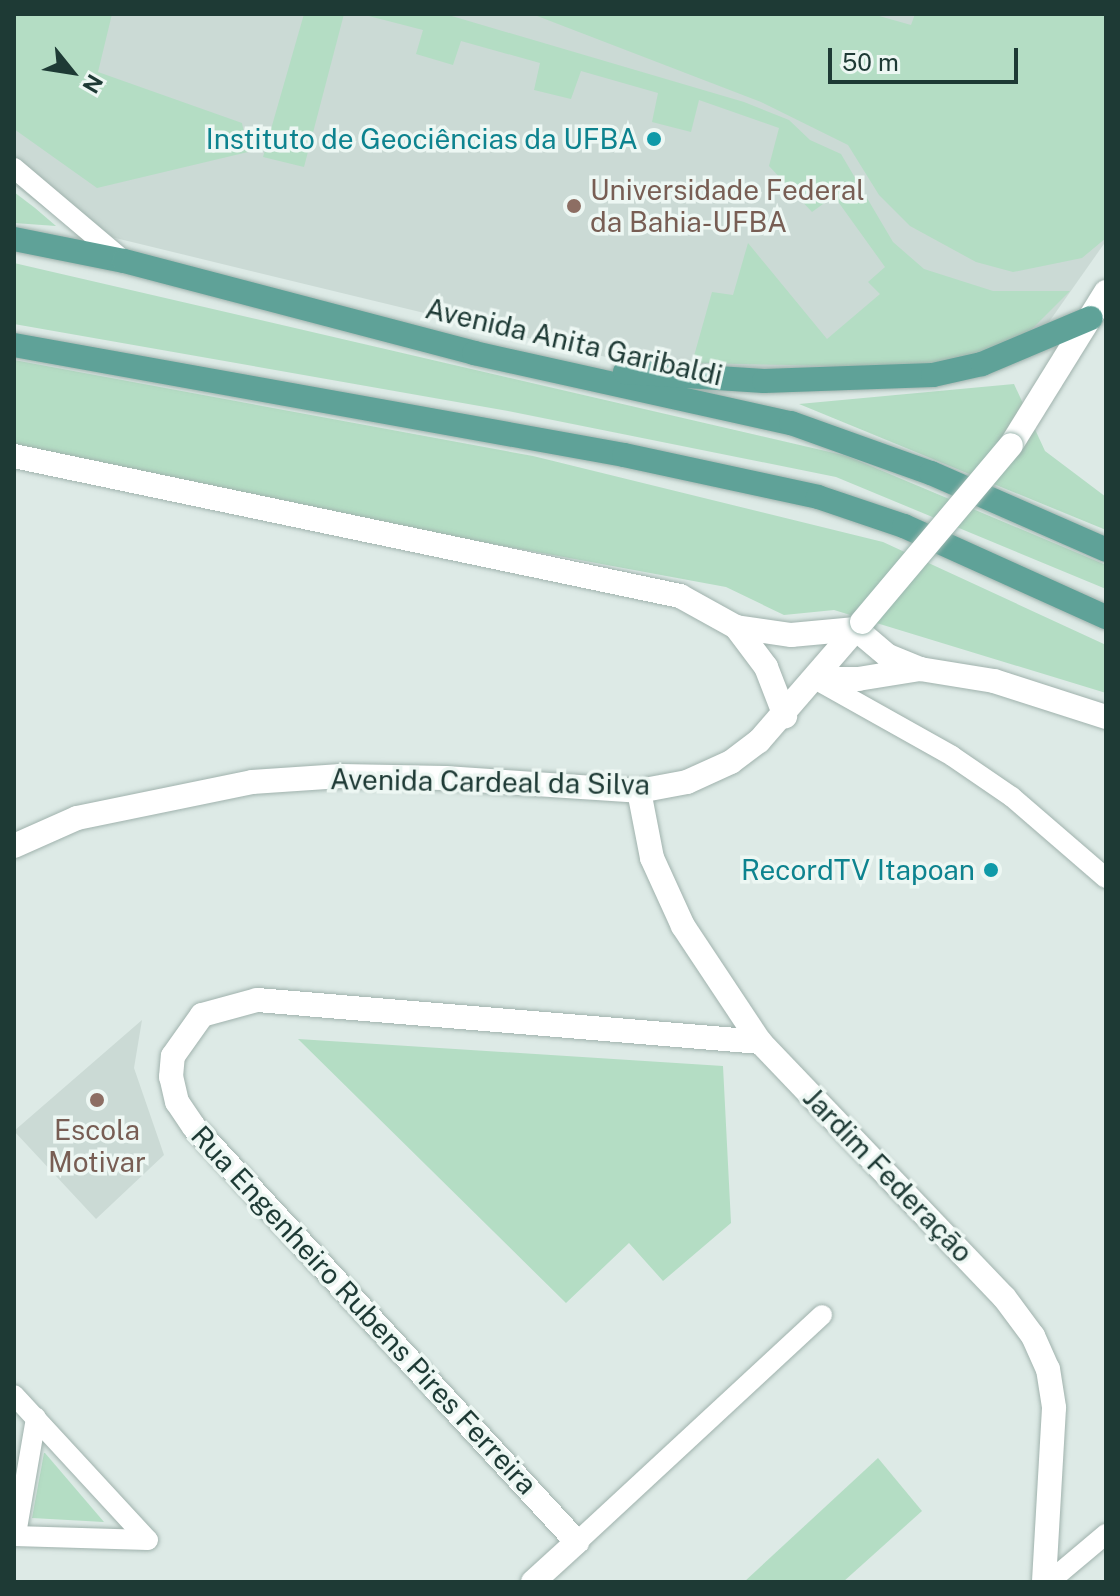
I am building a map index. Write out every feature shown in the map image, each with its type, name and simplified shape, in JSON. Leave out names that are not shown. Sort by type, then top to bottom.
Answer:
[{"type":"main road","name":"Avenida Anita Garibaldi","points":[[14,239],[124,261],[474,353],[552,367],[791,423],[931,473],[1106,550]]},
{"type":"main road","points":[[552,367],[764,381],[933,375],[982,364],[1091,318]]},
{"type":"main road","points":[[14,345],[624,455],[818,497],[904,526],[1106,617]]},
{"type":"street","points":[[14,168],[124,261]]},
{"type":"street","name":"Avenida Cardeal da Silva","points":[[14,846],[77,818],[252,782],[341,776],[445,778],[639,791],[687,782],[731,762],[785,716],[1011,445],[1106,292]]},
{"type":"street","points":[[14,456],[656,589],[680,596],[736,627],[791,635],[859,625],[888,656],[920,669],[994,681],[1106,717]]},
{"type":"street","points":[[736,627],[766,667],[785,716]]},
{"type":"street","points":[[815,679],[858,679],[920,669]]},
{"type":"street","points":[[815,679],[1012,797],[1106,878]]},
{"type":"street","name":"Jardim Federação","points":[[639,791],[652,858],[683,926],[760,1042],[1004,1297],[1033,1336],[1048,1369],[1054,1408],[1046,1582]]},
{"type":"street","name":"Rua Engenheiro Rubens Pires Ferreira","points":[[577,1542],[194,1127],[177,1102],[171,1077],[173,1056],[202,1015],[257,1000],[760,1042]]},
{"type":"street","points":[[533,1582],[822,1315]]},
{"type":"street","points":[[14,1395],[36,1418],[148,1540],[15,1535],[36,1418]]},
{"type":"street","points":[[1046,1582],[1106,1534]]},
{"type":"shaded area","name":"Universidade Federal da Bahia-UFBA","points":[[14,14],[1106,14],[1106,241],[1025,356],[909,381],[647,367],[70,227],[14,185]]},
{"type":"shaded area","name":"Escola Motivar","points":[[142,1020],[134,1068],[164,1155],[96,1219],[14,1131]]},
{"type":"green space","points":[[14,14],[112,14],[98,72],[242,123],[248,152],[97,188],[14,129]]},
{"type":"green space","points":[[304,14],[344,14],[304,167],[263,157]]},
{"type":"green space","points":[[361,14],[445,14],[744,102],[789,120],[810,140],[841,154],[893,242],[924,269],[993,291],[1070,291],[1009,352],[938,368],[692,363],[712,292],[733,295],[748,243],[827,339],[880,294],[868,282],[885,267],[834,196],[812,212],[769,166],[779,128],[699,100],[691,132],[652,122],[658,93],[581,71],[571,99],[534,90],[540,63],[461,41],[453,65],[416,54],[423,30]]},
{"type":"green space","points":[[532,14],[872,14],[911,25],[915,14],[1106,14],[1106,238],[1082,258],[1013,272],[976,262],[910,226],[879,195],[848,145],[761,102]]},
{"type":"green space","points":[[14,192],[35,208],[56,226],[14,223]]},
{"type":"green space","points":[[14,263],[847,456],[1106,565],[1106,589],[836,477],[508,411],[14,324]]},
{"type":"green space","points":[[14,360],[533,456],[883,542],[1106,645],[1106,693],[834,610],[784,615],[726,587],[168,484],[14,446]]},
{"type":"green space","points":[[1014,384],[1045,451],[1106,497],[1106,530],[799,404]]},
{"type":"green space","points":[[298,1039],[723,1066],[731,1223],[663,1281],[629,1243],[566,1303]]},
{"type":"green space","points":[[45,1453],[104,1522],[32,1518]]},
{"type":"green space","points":[[878,1458],[922,1511],[843,1582],[744,1582]]},
{"type":"place","name":"Instituto de Geociências da UFBA","points":[[654,139]]},
{"type":"place","name":"Universidade Federal da Bahia-UFBA","points":[[574,206]]},
{"type":"place","name":"RecordTV Itapoan","points":[[991,870]]},
{"type":"place","name":"Escola Motivar","points":[[97,1100]]}]
